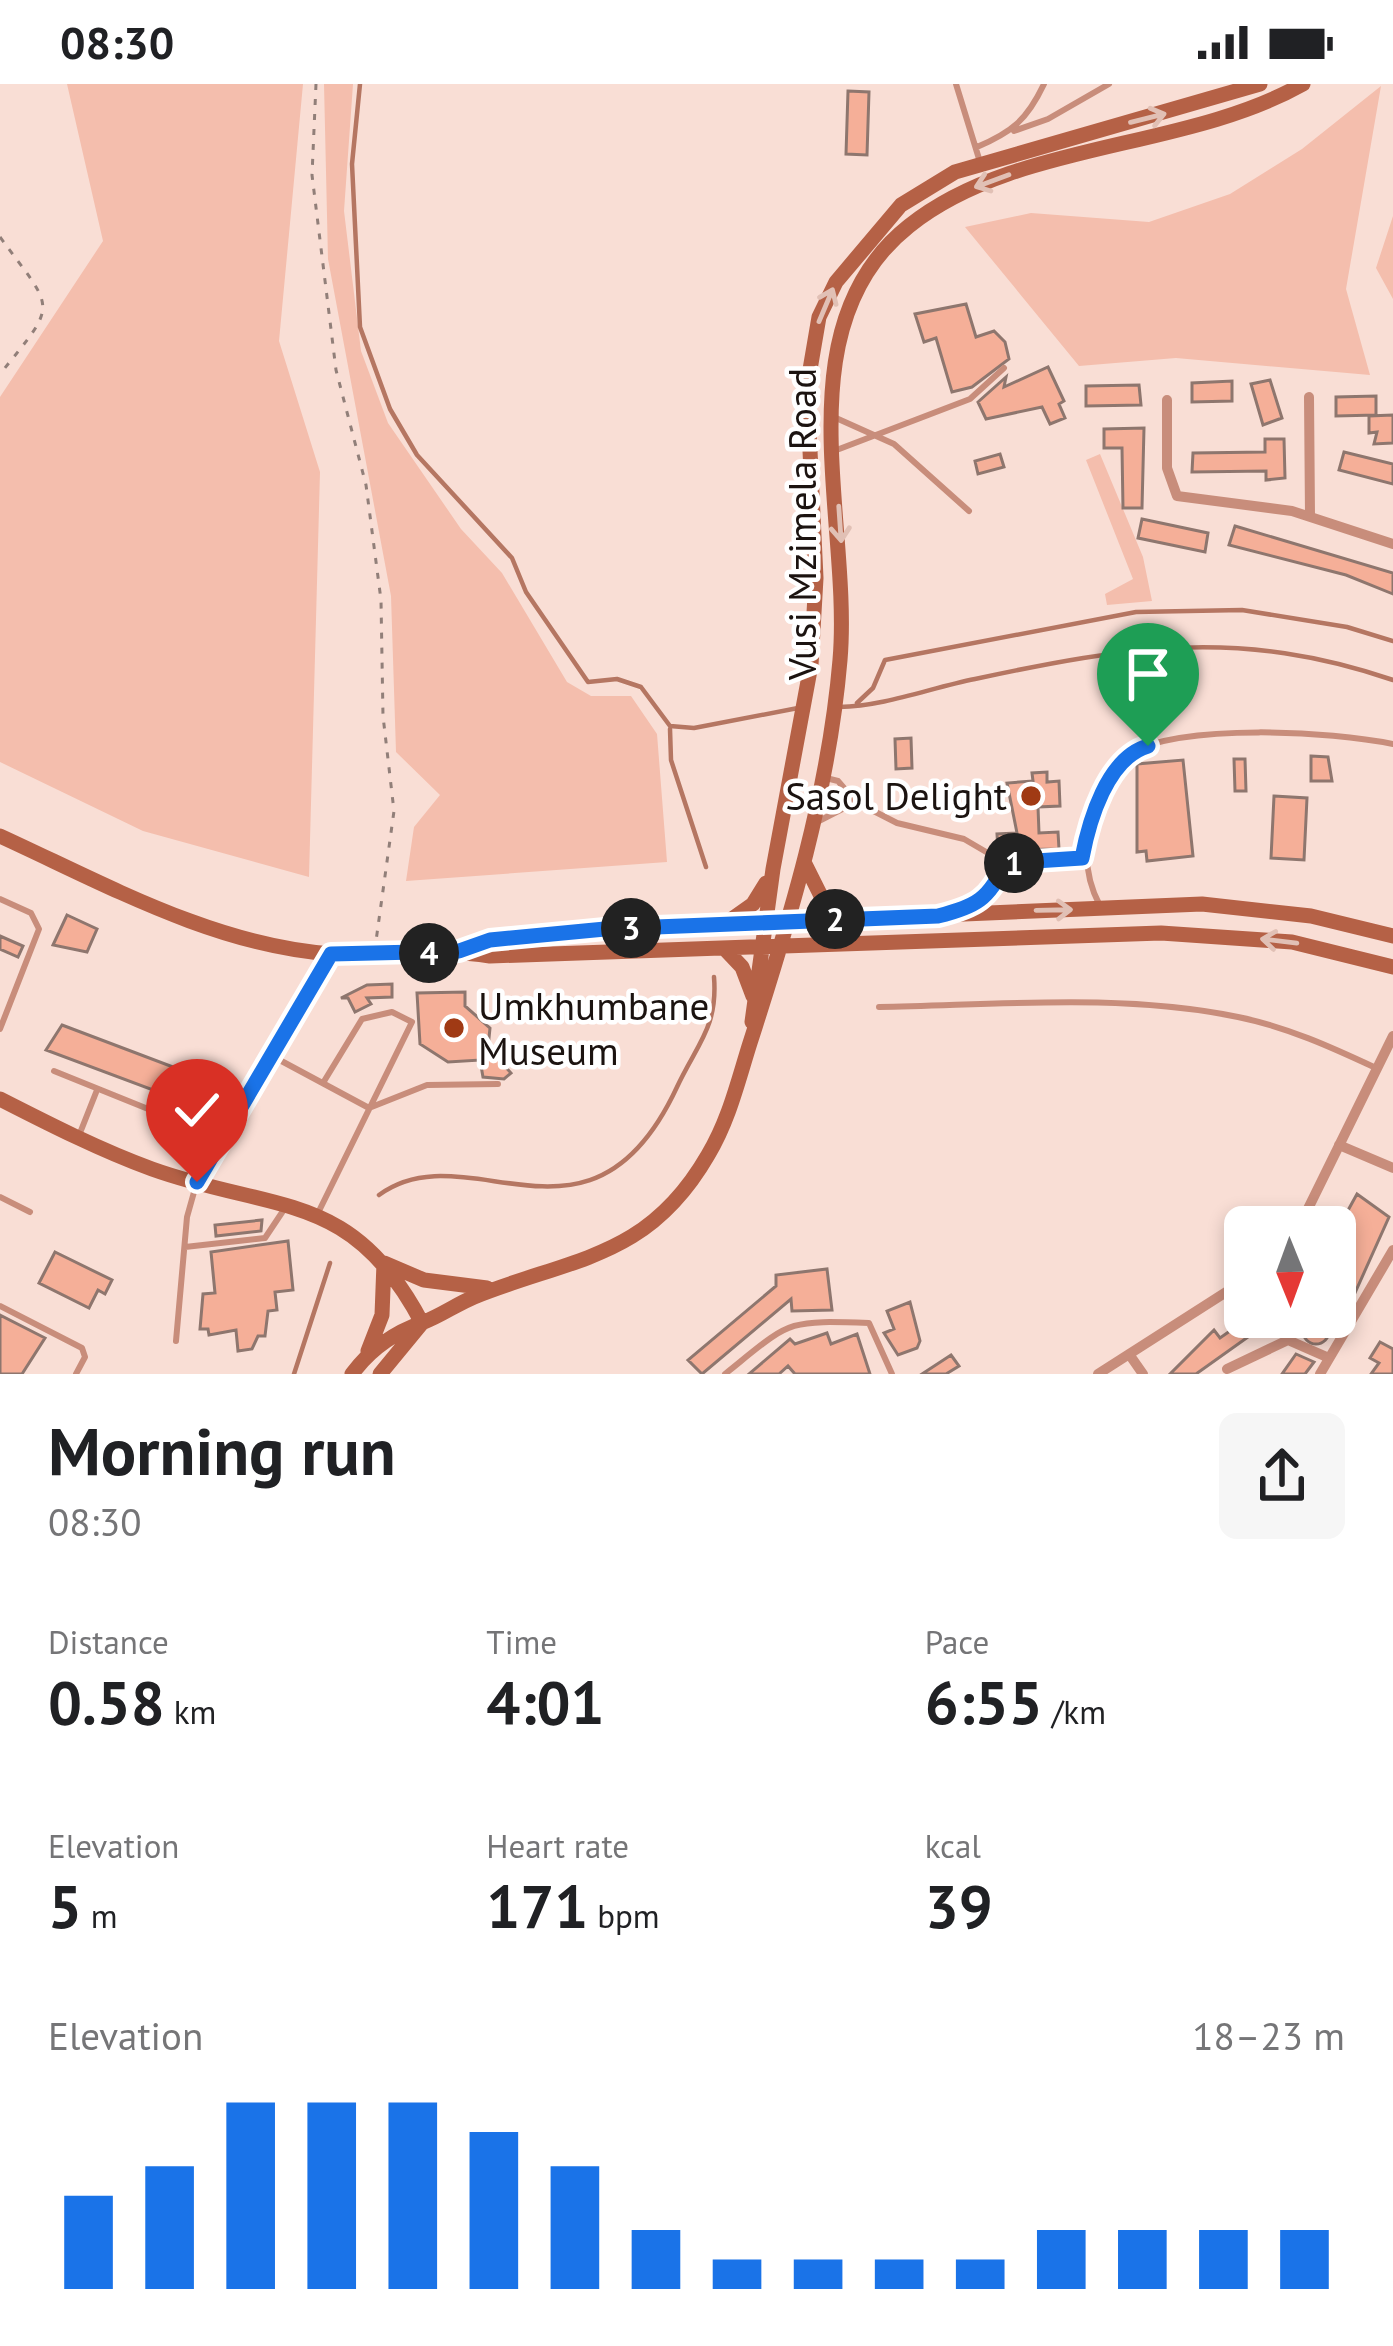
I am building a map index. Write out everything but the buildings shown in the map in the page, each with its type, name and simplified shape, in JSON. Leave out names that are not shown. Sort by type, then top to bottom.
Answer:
[{"type":"main road","name":"Vusi Mzimela Road","points":[[751,1041],[773,869],[811,665],[816,578],[807,388],[819,316],[836,282],[901,205],[978,154],[1260,84]]},
{"type":"main road","name":"Vusi Mzimela Road","points":[[352,1374],[402,1329],[500,1288],[594,1259],[661,1217],[692,1181],[718,1137],[782,946],[813,825],[840,661],[842,560],[831,415],[837,334],[872,269],[906,228],[985,183],[1227,118],[1303,84]]},
{"type":"main road","points":[[0,836],[238,938],[331,954],[459,951],[490,956],[1061,935],[1230,936],[1292,942],[1393,967]]},
{"type":"main road","points":[[805,861],[824,902],[850,919]]},
{"type":"main road","points":[[727,923],[753,904],[773,869]]},
{"type":"main road","points":[[459,951],[490,940],[727,923],[1202,904],[1256,909],[1393,936]]},
{"type":"main road","points":[[724,949],[742,967],[754,1000]]},
{"type":"main road","points":[[0,1099],[79,1137],[197,1182],[318,1213],[354,1234],[384,1263],[422,1323]]},
{"type":"main road","points":[[384,1263],[424,1280],[500,1288]]},
{"type":"main road","points":[[364,1359],[382,1315],[384,1263]]},
{"type":"main road","name":"Vusi Mzimela Road","points":[[380,1374],[422,1323]]},
{"type":"street","points":[[1310,397],[1310,515]]},
{"type":"street","points":[[1167,400],[1167,468],[1177,496],[1310,515],[1393,544]]},
{"type":"street","points":[[197,1182],[331,954]]},
{"type":"street","points":[[1310,1206],[1393,1036]]},
{"type":"street","points":[[1340,1145],[1393,1168]]},
{"type":"street","points":[[1320,1374],[1393,1250]]},
{"type":"street","points":[[1099,1374],[1224,1293]]},
{"type":"street","points":[[1226,1369],[1288,1340],[1329,1358]]},
{"type":"street","points":[[1129,1354],[1143,1374]]},
{"type":"lane","points":[[956,84],[978,154],[1109,84]]},
{"type":"lane","points":[[1014,131],[1030,113],[1044,84]]},
{"type":"lane","points":[[835,451],[970,399],[1004,368]]},
{"type":"lane","points":[[831,415],[867,436],[894,444],[969,511]]},
{"type":"lane","points":[[1101,909],[1082,858],[1096,810],[1122,761],[1138,748],[1276,733],[1393,744]]},
{"type":"lane","points":[[821,777],[838,781],[856,802],[916,830],[970,841],[1005,863],[1082,858]]},
{"type":"lane","points":[[813,825],[826,813],[856,802]]},
{"type":"lane","points":[[938,916],[987,899],[1005,863]]},
{"type":"lane","points":[[0,898],[31,913],[39,929],[0,1029]]},
{"type":"lane","points":[[879,1006],[1166,1006],[1240,1017],[1307,1036],[1376,1068]]},
{"type":"lane","points":[[318,1213],[412,1022],[392,1012],[362,1019],[322,1083]]},
{"type":"lane","points":[[272,1055],[369,1108],[427,1085],[498,1084]]},
{"type":"lane","points":[[54,1071],[163,1114]]},
{"type":"lane","points":[[79,1137],[98,1088]]},
{"type":"lane","points":[[176,1341],[184,1247],[197,1182]]},
{"type":"lane","points":[[0,1197],[30,1212]]},
{"type":"lane","points":[[184,1247],[265,1238],[286,1204]]},
{"type":"lane","points":[[0,1306],[79,1345],[85,1357],[76,1374]]},
{"type":"lane","points":[[724,1374],[782,1329],[801,1321],[869,1323],[892,1374]]},
{"type":"path","points":[[316,84],[312,175],[325,283],[336,370],[367,485],[381,600],[383,716],[394,812],[375,955]]},
{"type":"path","points":[[0,237],[43,296],[43,320],[0,374]]},
{"type":"shaded area","points":[[67,84],[303,84],[279,341],[320,472],[309,877],[143,831],[0,762],[0,397],[103,241]]},
{"type":"shaded area","points":[[324,84],[353,84],[344,211],[361,351],[388,423],[461,529],[502,573],[567,682],[591,696],[631,696],[657,734],[667,862],[406,881],[414,827],[440,795],[396,752],[391,596],[328,259]]},
{"type":"shaded area","points":[[1381,86],[1346,289],[1370,375],[1176,358],[1079,366],[965,227],[1031,213],[1149,222],[1230,194],[1302,149]]},
{"type":"shaded area","points":[[1393,216],[1393,299],[1376,268]]},
{"type":"shaded area","points":[[1100,454],[1143,557],[1152,601],[1107,605],[1105,594],[1133,579],[1086,460]]},
{"type":"waterway","points":[[360,84],[352,164],[360,327],[390,409],[417,455],[512,558],[526,592],[588,682],[617,679],[641,687],[670,726],[694,728],[798,708]]},
{"type":"waterway","points":[[857,703],[873,688],[885,660],[1136,612],[1242,610],[1347,627],[1393,641]]},
{"type":"waterway","points":[[839,707],[1083,658],[1184,648],[1285,653],[1393,680]]},
{"type":"waterway","points":[[670,729],[671,760],[706,867]]},
{"type":"waterway","points":[[379,1195],[414,1179],[451,1176],[530,1186],[569,1185],[607,1173],[643,1142],[677,1087],[709,1022],[714,977]]},
{"type":"waterway","points":[[294,1374],[330,1263]]},
{"type":"place","name":"Sasol Delight","points":[[1031,796]]},
{"type":"place","name":"Umkhumbane Museum","points":[[454,1028]]},
{"type":"route","points":[[197,1182],[331,954],[459,951],[490,940],[605,929],[938,916],[964,910],[987,899],[1005,863],[1082,858],[1096,810],[1122,761],[1148,746]]}]
